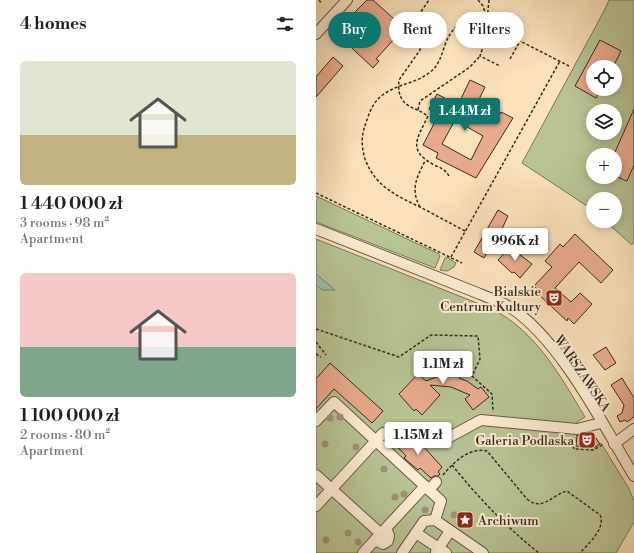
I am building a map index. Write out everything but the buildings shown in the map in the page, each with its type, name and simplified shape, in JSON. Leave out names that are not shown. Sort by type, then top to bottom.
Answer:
[{"type":"street","points":[[317,31],[347,0]]},
{"type":"street","name":"WARSZAWSKA","points":[[316,229],[508,306],[524,318],[548,342],[572,376],[602,423],[609,444],[634,476]]},
{"type":"street","points":[[316,421],[334,402],[379,437],[440,501],[435,520]]},
{"type":"street","points":[[440,442],[481,420],[577,430],[602,423]]},
{"type":"street","points":[[609,444],[634,429]]},
{"type":"street","points":[[316,506],[379,437]]},
{"type":"street","points":[[316,475],[382,536],[404,552],[424,521],[435,520],[471,550],[483,553]]},
{"type":"street","points":[[363,553],[382,536],[427,488],[436,482]]},
{"type":"street","points":[[416,533],[440,551],[450,531]]},
{"type":"path","points":[[319,0],[322,4]]},
{"type":"path","points":[[429,0],[420,13],[420,50],[400,80],[399,93],[404,103],[428,116],[416,141],[416,148],[420,156],[446,171],[449,176]]},
{"type":"path","points":[[478,0],[483,6],[485,12]]},
{"type":"path","points":[[488,12],[489,0]]},
{"type":"path","points":[[455,28],[449,36],[436,67],[411,83],[399,85],[385,93],[372,108],[363,134],[363,152],[369,170],[382,186],[401,198],[466,232]]},
{"type":"path","points":[[524,44],[569,66]]},
{"type":"path","points":[[418,110],[420,101],[470,67],[480,56],[483,48]]},
{"type":"path","points":[[510,59],[516,48]]},
{"type":"path","points":[[480,56],[500,66]]},
{"type":"path","points":[[451,257],[560,62]]},
{"type":"path","points":[[420,207],[414,194],[414,185],[426,160]]},
{"type":"path","points":[[316,193],[462,263]]},
{"type":"path","points":[[316,329],[399,358],[431,335],[478,336],[480,359],[472,376],[492,394],[493,422]]},
{"type":"path","points":[[316,342],[326,355]]},
{"type":"path","points":[[316,354],[321,357]]},
{"type":"path","points":[[570,442],[572,443],[574,449],[581,450],[593,450],[609,444]]},
{"type":"path","points":[[436,482],[452,465],[465,455],[474,450],[487,450],[527,499],[534,504],[539,505],[567,491],[600,514],[602,520],[600,528],[580,553]]},
{"type":"path","points":[[452,465],[472,490],[513,532],[539,553]]},
{"type":"green space","points":[[609,0],[634,0],[634,241],[632,245],[613,228],[622,228],[622,192],[586,192],[586,205],[522,163]]},
{"type":"green space","points":[[316,196],[439,254],[440,256],[435,268],[316,222]]},
{"type":"green space","points":[[316,239],[492,309],[508,318],[534,342],[557,371],[585,417],[577,422],[576,435],[595,437],[600,444],[601,443],[628,487],[634,501],[634,522],[616,553],[316,553]]},
{"type":"green space","points":[[447,257],[456,263],[454,267],[447,271],[440,270],[445,258]]},
{"type":"shaded area","points":[[316,274],[335,290],[322,290],[316,285]]},
{"type":"place","name":"Bialskie Centrum Kultury","points":[[554,298]]},
{"type":"place","name":"Galeria Podlaska","points":[[587,440]]},
{"type":"place","name":"Archiwum","points":[[465,520]]}]
